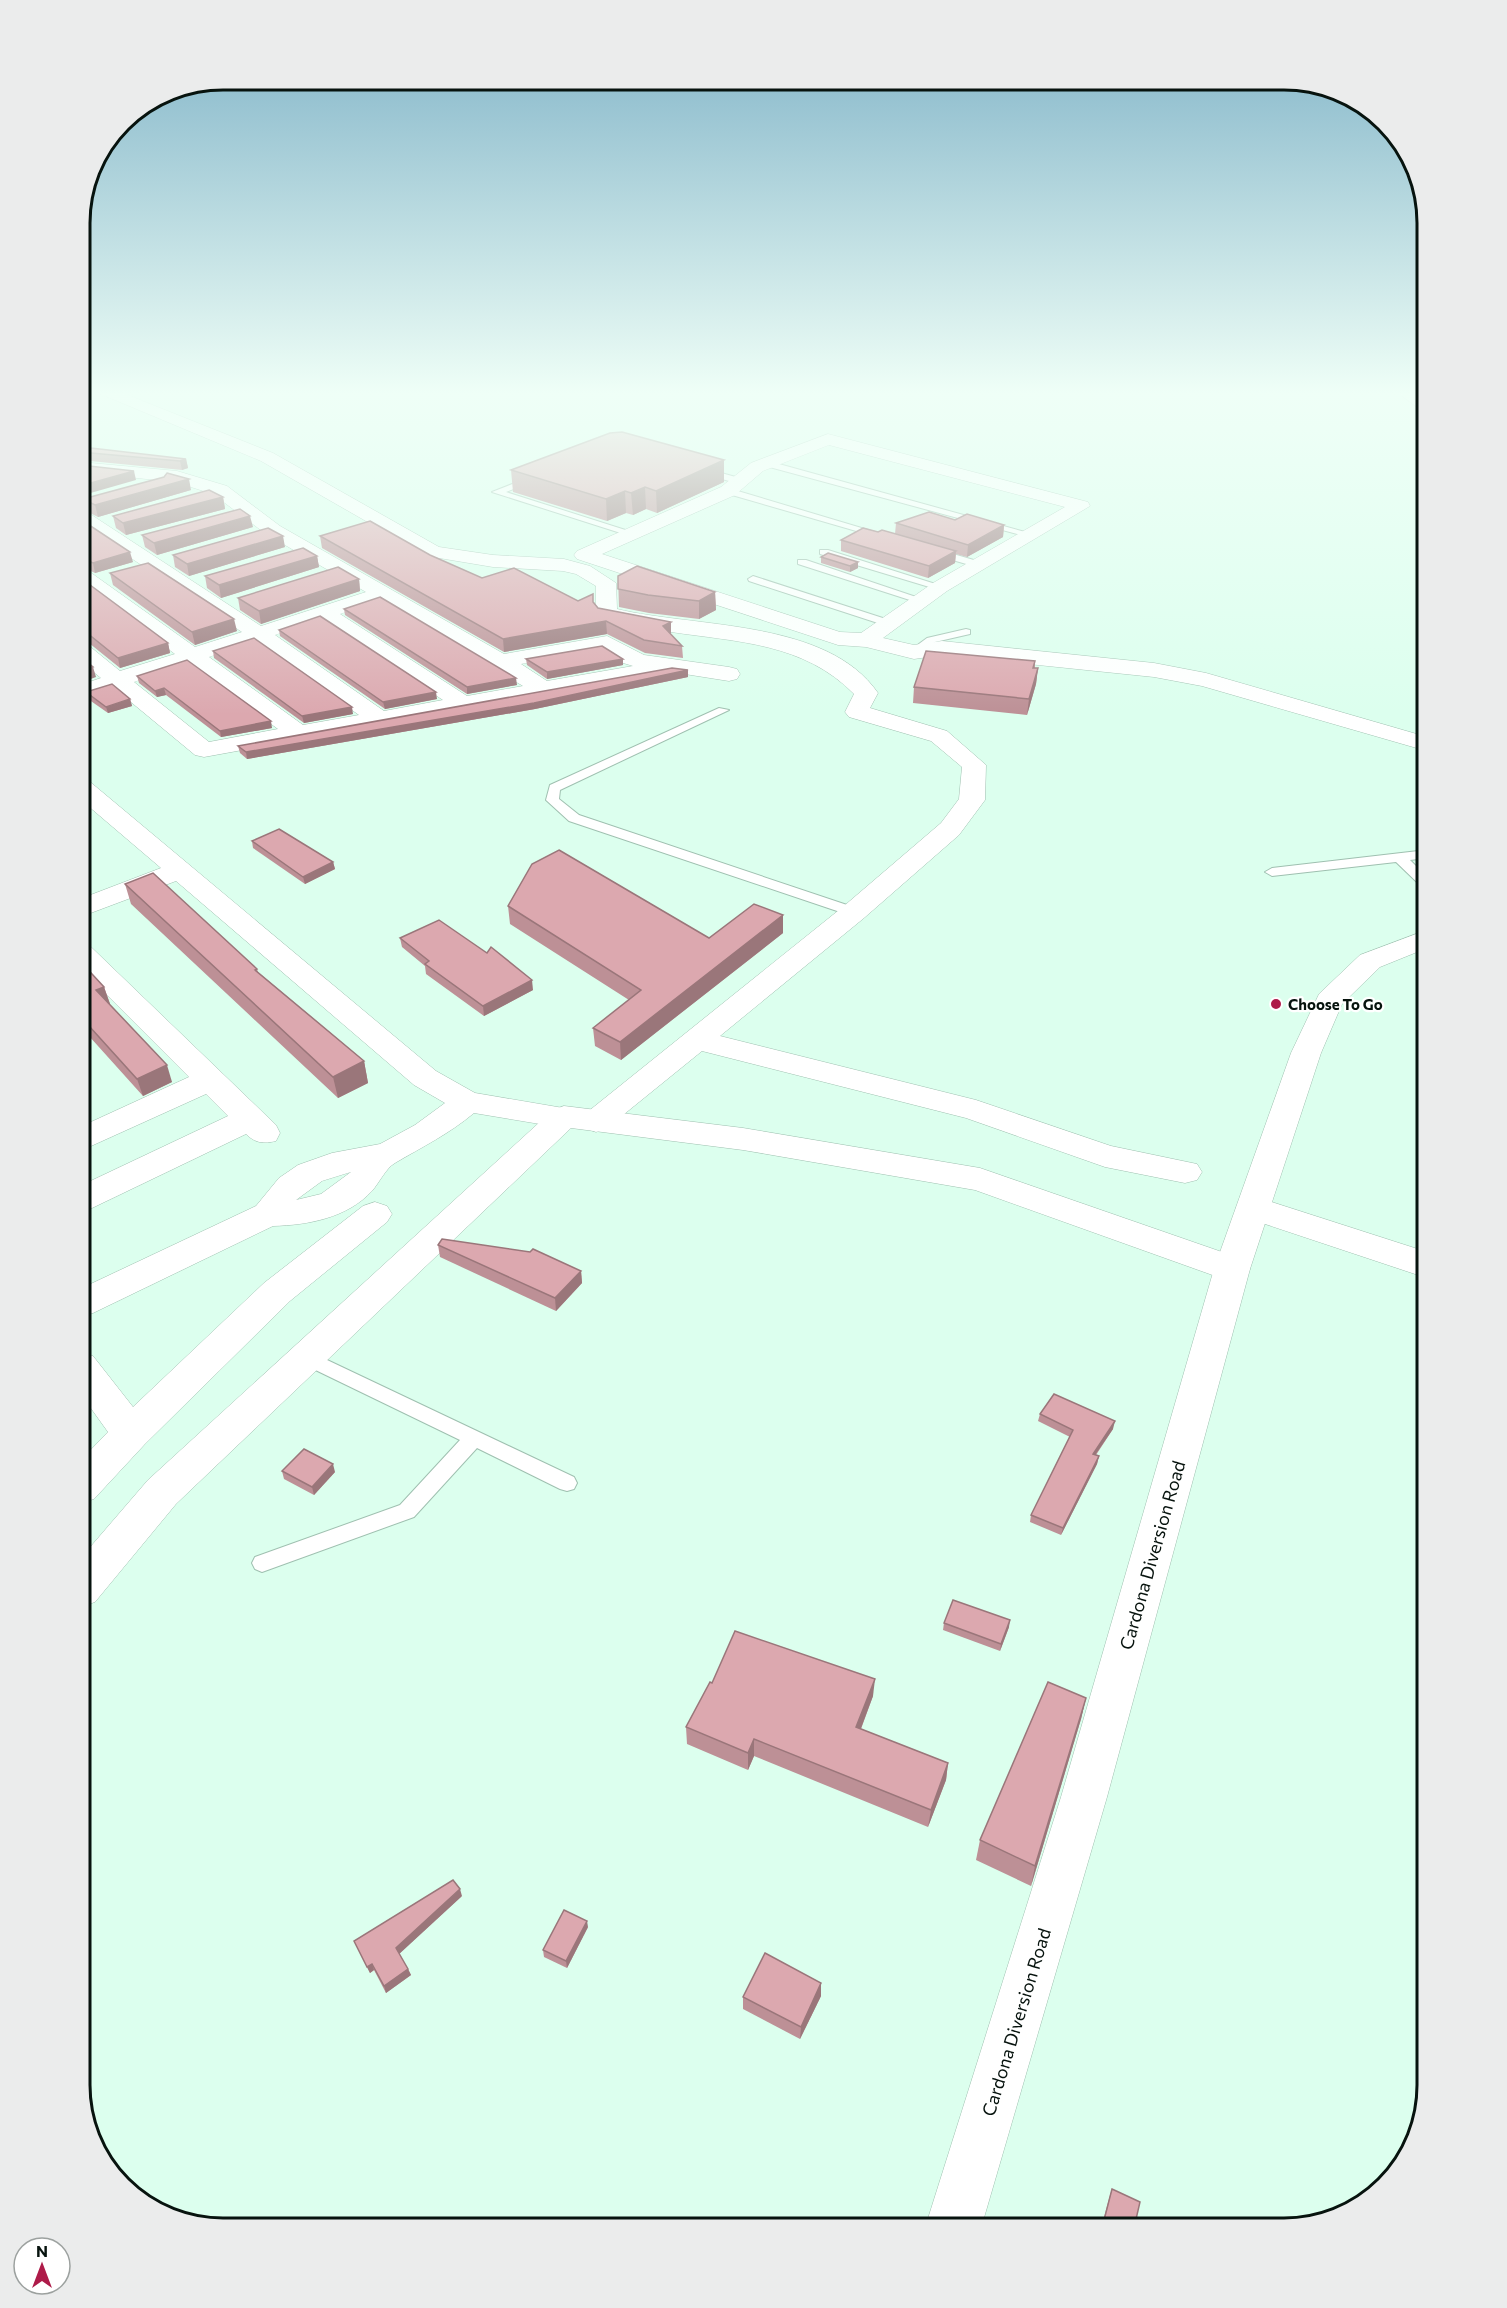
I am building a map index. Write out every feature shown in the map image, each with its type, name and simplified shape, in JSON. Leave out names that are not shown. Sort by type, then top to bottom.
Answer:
[{"type":"street","points":[[233,500],[273,530],[501,661],[543,689]]},
{"type":"street","points":[[90,1576],[162,1492],[306,1357],[580,1119],[697,1040],[854,912],[950,829],[972,800],[974,765],[939,736],[857,712],[866,693],[854,676],[796,646],[607,614],[606,583],[584,570],[554,563],[493,561],[434,552],[342,500]]},
{"type":"street","points":[[705,500],[584,555],[838,638],[866,640],[914,652],[942,648],[1154,670],[1229,686],[1417,741]]},
{"type":"street","points":[[866,640],[940,587],[1081,506],[1057,500]]},
{"type":"street","points":[[225,517],[248,511]]},
{"type":"street","points":[[90,513],[117,519]]},
{"type":"street","points":[[90,515],[123,544],[143,567],[185,585],[379,718]]},
{"type":"street","points":[[251,536],[273,530]]},
{"type":"street","points":[[123,544],[145,538]]},
{"type":"street","points":[[285,556],[307,550]]},
{"type":"street","points":[[143,567],[175,558]]},
{"type":"street","points":[[319,577],[341,570]]},
{"type":"street","points":[[185,585],[207,579]]},
{"type":"street","points":[[91,580],[298,733]]},
{"type":"street","points":[[90,689],[382,594]]},
{"type":"street","points":[[219,608],[241,601]]},
{"type":"street","points":[[324,613],[463,703]]},
{"type":"street","points":[[501,661],[608,643],[628,657],[670,666],[729,674]]},
{"type":"street","points":[[914,652],[922,658],[937,661],[1037,671]]},
{"type":"street","points":[[90,658],[204,750],[670,666]]},
{"type":"street","points":[[90,795],[177,871],[425,1078],[467,1102],[580,1119],[743,1139],[980,1179],[1232,1269]]},
{"type":"street","points":[[90,905],[177,871]]},
{"type":"street","name":"Cardona Diversion Road","points":[[956,2218],[1084,1797],[1232,1269],[1306,1053],[1329,1000],[1370,961],[1417,942]]},
{"type":"street","points":[[90,962],[257,1126],[90,1196]]},
{"type":"street","points":[[697,1040],[976,1110],[1105,1156],[1185,1172]]},
{"type":"street","points":[[90,1131],[210,1080]]},
{"type":"street","points":[[90,1299],[268,1214],[301,1214],[334,1203],[368,1178],[381,1156],[446,1121],[467,1102]]},
{"type":"street","points":[[1253,1208],[1417,1261]]},
{"type":"street","points":[[90,1476],[131,1433],[277,1292],[375,1214]]},
{"type":"street","points":[[90,1379],[131,1433]]},
{"type":"lane","points":[[522,500],[633,534]]},
{"type":"lane","points":[[775,500],[890,538]]},
{"type":"lane","points":[[898,500],[1030,535]]},
{"type":"lane","points":[[867,531],[802,562],[920,600]]},
{"type":"lane","points":[[923,548],[980,564]]},
{"type":"lane","points":[[824,552],[940,587]]},
{"type":"lane","points":[[753,579],[888,623]]},
{"type":"lane","points":[[914,652],[920,644],[966,632]]},
{"type":"lane","points":[[723,710],[554,788],[552,800],[574,818],[854,912]]},
{"type":"lane","points":[[1272,872],[1417,856]]},
{"type":"lane","points":[[1400,858],[1417,874]]},
{"type":"lane","points":[[306,1357],[567,1483]]},
{"type":"lane","points":[[262,1563],[407,1511],[474,1438]]},
{"type":"building","points":[[90,500],[114,500],[95,505],[90,502]]},
{"type":"building","points":[[173,500],[213,500],[123,523],[113,516]]},
{"type":"building","points":[[240,509],[250,516],[154,543],[142,535]]},
{"type":"building","points":[[929,512],[955,520],[967,514],[1004,525],[968,545],[896,523]]},
{"type":"building","points":[[370,521],[430,555],[482,578],[514,568],[578,601],[593,594],[593,602],[598,608],[671,622],[663,626],[682,646],[644,640],[606,621],[503,639],[320,536]]},
{"type":"building","points":[[90,526],[130,552],[93,563],[90,562]]},
{"type":"building","points":[[268,528],[283,536],[187,564],[173,555]]},
{"type":"building","points":[[863,528],[878,532],[882,530],[956,551],[929,566],[841,540]]},
{"type":"building","points":[[303,548],[317,556],[219,585],[205,576]]},
{"type":"building","points":[[828,553],[858,562],[850,566],[821,557]]},
{"type":"building","points":[[148,563],[234,619],[192,632],[110,573]]},
{"type":"building","points":[[637,566],[715,592],[699,601],[618,589],[618,576]]},
{"type":"building","points":[[338,567],[359,579],[259,611],[238,598]]},
{"type":"building","points":[[90,585],[168,643],[118,658],[90,635]]},
{"type":"building","points":[[380,597],[516,678],[467,687],[344,609]]},
{"type":"building","points":[[320,616],[436,692],[383,702],[279,630]]},
{"type":"building","points":[[254,638],[352,707],[302,716],[213,651]]},
{"type":"building","points":[[602,646],[623,659],[547,672],[526,659]]},
{"type":"building","points":[[926,651],[1035,661],[1033,668],[1038,668],[1029,699],[914,687]]},
{"type":"building","points":[[187,660],[271,721],[220,731],[164,688],[155,691],[137,676]]},
{"type":"building","points":[[672,668],[688,670],[534,703],[246,752],[238,746]]},
{"type":"building","points":[[112,684],[130,699],[106,707],[90,695],[90,691]]},
{"type":"building","points":[[279,829],[333,862],[303,877],[252,841]]},
{"type":"building","points":[[559,850],[709,938],[754,904],[783,915],[620,1042],[593,1028],[641,990],[508,906],[532,864]]},
{"type":"building","points":[[153,873],[257,969],[255,970],[364,1061],[333,1077],[125,884]]},
{"type":"building","points":[[439,920],[487,953],[491,947],[532,980],[483,1006],[425,964],[429,961],[400,938]]},
{"type":"building","points":[[90,972],[104,987],[96,990],[167,1065],[137,1079],[90,1027]]},
{"type":"building","points":[[442,1239],[530,1252],[533,1249],[581,1271],[555,1298],[438,1245]]},
{"type":"building","points":[[1054,1394],[1115,1421],[1093,1454],[1099,1456],[1063,1528],[1031,1515],[1073,1430],[1040,1414]]},
{"type":"building","points":[[304,1449],[333,1464],[312,1487],[282,1471]]},
{"type":"building","points":[[953,1600],[1010,1620],[1001,1644],[944,1623]]},
{"type":"building","points":[[735,1631],[875,1679],[856,1727],[948,1763],[931,1810],[754,1739],[748,1753],[686,1727],[710,1682],[712,1683]]},
{"type":"building","points":[[1048,1682],[1086,1698],[1035,1866],[980,1840]]},
{"type":"building","points":[[453,1880],[460,1889],[396,1948],[408,1969],[384,1986],[372,1964],[367,1967],[354,1941]]},
{"type":"building","points":[[564,1910],[587,1921],[566,1961],[543,1950]]},
{"type":"building","points":[[765,1953],[821,1983],[801,2027],[743,1997]]},
{"type":"building","points":[[1112,2189],[1140,2202],[1136,2218],[1105,2218]]},
{"type":"place","name":"Choose To Go","points":[[1276,1004]]}]
